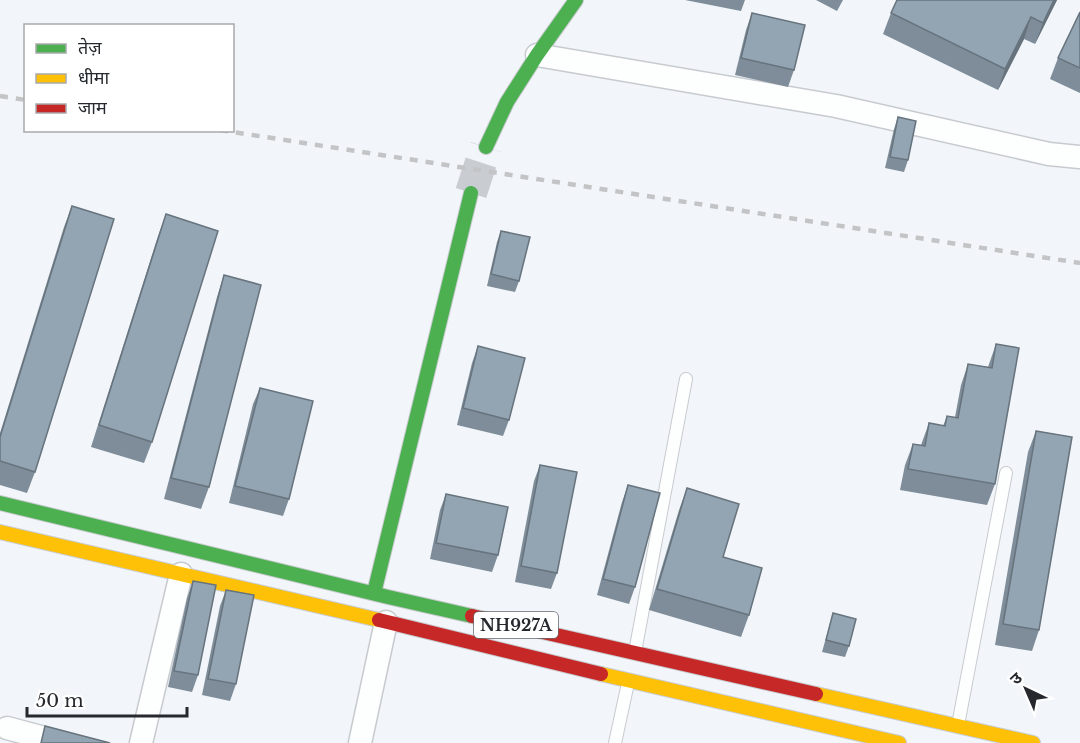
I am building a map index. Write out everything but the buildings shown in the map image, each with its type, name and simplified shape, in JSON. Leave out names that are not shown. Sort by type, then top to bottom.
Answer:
[{"type":"main road","points":[[486,147],[507,102],[576,0]]},
{"type":"main road","points":[[374,593],[471,193]]},
{"type":"main road","name":"NH927A","points":[[0,503],[374,593],[899,743]]},
{"type":"main road","name":"NH927A","points":[[0,532],[386,622],[958,726],[1033,743]]},
{"type":"street","points":[[537,55],[836,106],[1049,154],[1080,157]]},
{"type":"street","points":[[141,743],[181,574]]},
{"type":"street","points":[[360,743],[386,622]]},
{"type":"street","points":[[7,728],[63,743]]},
{"type":"lane","points":[[615,743],[632,667],[686,379]]},
{"type":"lane","points":[[958,726],[1006,473]]},
{"type":"tunnel","points":[[471,193],[486,147]]},
{"type":"railway","points":[[0,96],[24,100]]},
{"type":"railway","points":[[233,132],[1080,263]]},
{"type":"traffic: fast","points":[[486,147],[507,102],[576,0]]},
{"type":"traffic: fast","points":[[374,593],[471,193]]},
{"type":"traffic: fast","points":[[0,503],[472,616]]},
{"type":"traffic: slow","points":[[0,532],[379,620]]},
{"type":"traffic: slow","points":[[601,674],[899,743]]},
{"type":"traffic: slow","points":[[816,694],[1033,743]]},
{"type":"traffic: jam","points":[[472,616],[816,694]]},
{"type":"traffic: jam","points":[[379,620],[601,674]]}]
